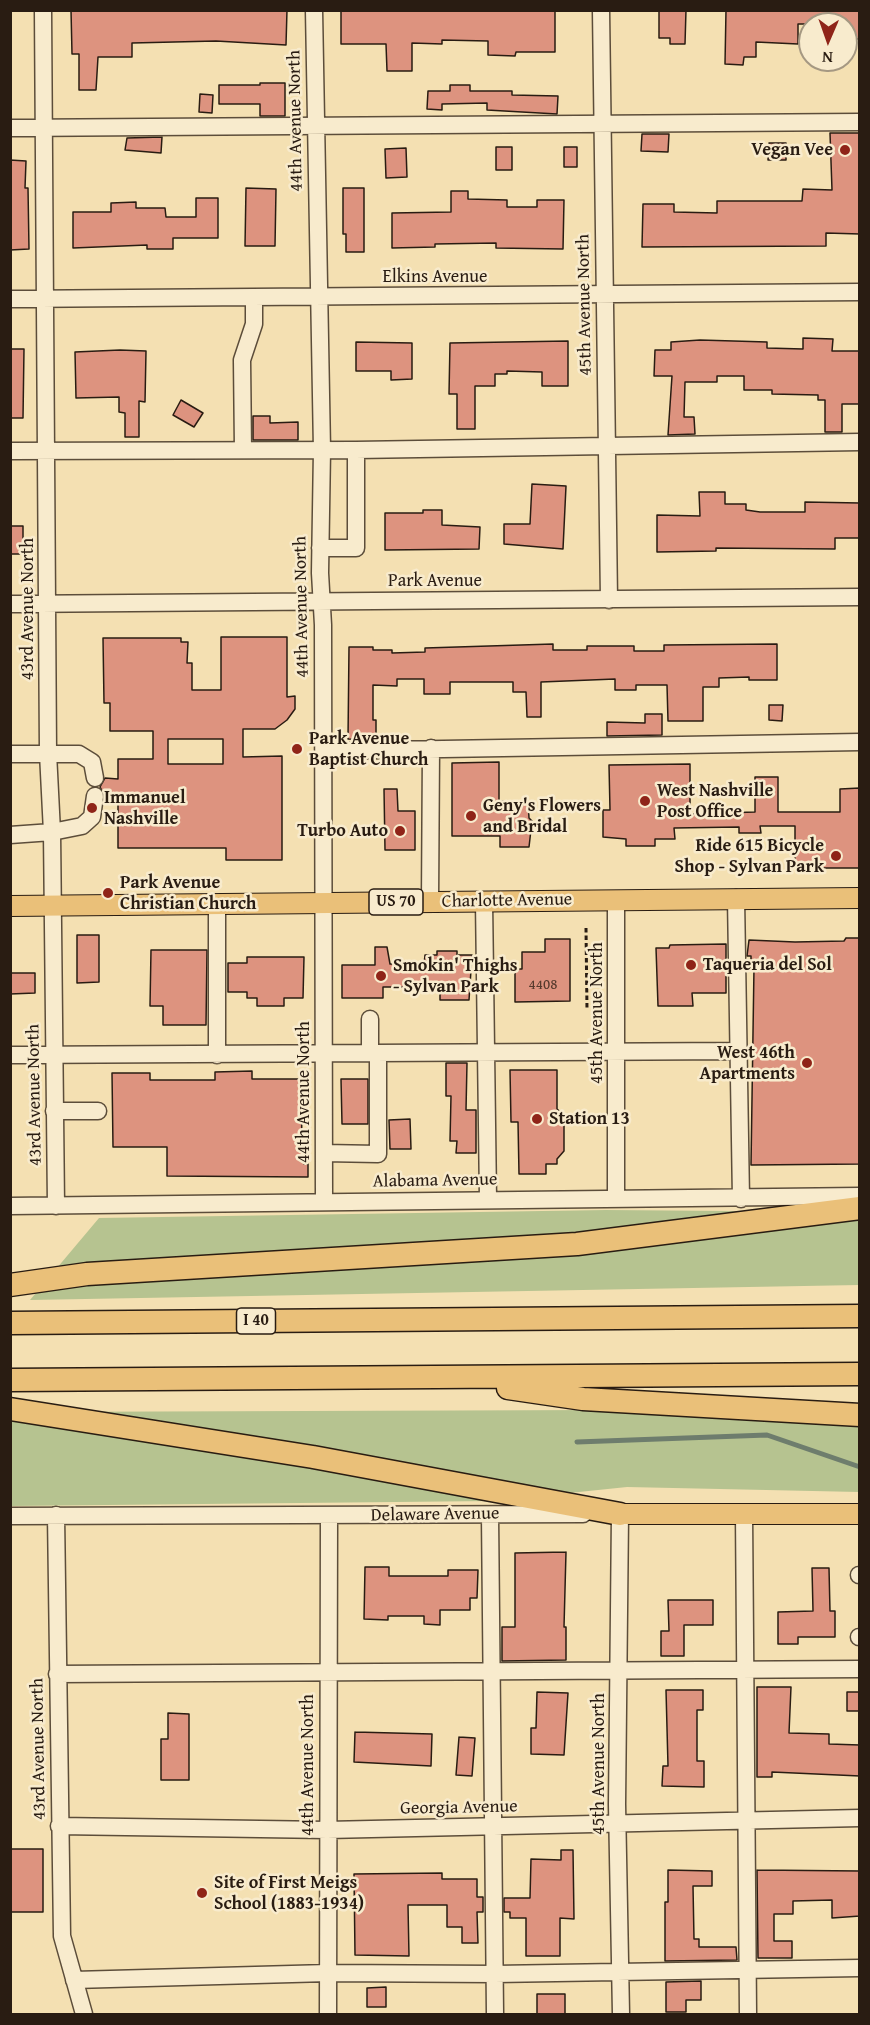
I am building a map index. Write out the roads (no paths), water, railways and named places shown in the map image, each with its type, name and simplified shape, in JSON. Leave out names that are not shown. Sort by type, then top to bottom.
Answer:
[{"type":"highway","points":[[10,1285],[87,1274],[577,1244],[860,1208]]},
{"type":"highway","name":"I 40","points":[[10,1323],[849,1317]]},
{"type":"highway","points":[[10,1380],[850,1374]]},
{"type":"highway","points":[[429,1377],[583,1399],[850,1414]]},
{"type":"highway","points":[[10,1409],[313,1457],[620,1514]]},
{"type":"main road","name":"Charlotte Avenue","points":[[10,906],[860,898]]},
{"type":"main road","name":"Delaware Avenue","points":[[620,1514],[860,1514]]},
{"type":"street","name":"43rd Avenue North","points":[[43,10],[48,753],[52,832],[56,1206]]},
{"type":"street","name":"44th Avenue North","points":[[314,10],[321,450],[320,548],[323,602],[324,1202]]},
{"type":"street","name":"45th Avenue North","points":[[601,10],[609,600]]},
{"type":"street","points":[[10,128],[315,128],[603,123],[860,122]]},
{"type":"street","name":"Elkins Avenue","points":[[10,299],[860,292]]},
{"type":"street","points":[[243,450],[242,360],[254,324],[254,298]]},
{"type":"street","points":[[10,451],[356,450],[860,442]]},
{"type":"street","points":[[320,548],[356,548],[356,450]]},
{"type":"street","name":"Park Avenue","points":[[10,604],[860,597]]},
{"type":"street","points":[[324,751],[860,742]]},
{"type":"street","points":[[430,902],[431,748]]},
{"type":"street","points":[[10,754],[72,753],[87,757],[94,769],[94,778]]},
{"type":"street","points":[[10,835],[52,832],[87,822],[94,810],[95,796]]},
{"type":"street","points":[[736,898],[741,1199]]},
{"type":"street","name":"45th Avenue North","points":[[616,900],[616,1198]]},
{"type":"street","points":[[484,901],[488,1199]]},
{"type":"street","points":[[217,904],[218,1054]]},
{"type":"street","points":[[324,1153],[378,1154],[374,1053],[370,1019]]},
{"type":"street","points":[[10,1055],[738,1051]]},
{"type":"street","points":[[54,1111],[98,1111]]},
{"type":"street","name":"Alabama Avenue","points":[[10,1206],[860,1196]]},
{"type":"street","name":"45th Avenue North","points":[[620,1514],[618,1825],[621,2014]]},
{"type":"street","name":"Delaware Avenue","points":[[10,1516],[620,1514]]},
{"type":"street","points":[[744,1514],[748,2014]]},
{"type":"street","name":"43rd Avenue North","points":[[56,1515],[62,1935],[84,2014]]},
{"type":"street","points":[[490,1515],[495,2014]]},
{"type":"street","name":"44th Avenue North","points":[[328,2014],[329,1516]]},
{"type":"street","points":[[57,1674],[860,1669]]},
{"type":"street","name":"Georgia Avenue","points":[[59,1826],[327,1830],[860,1818]]},
{"type":"street","points":[[74,1980],[328,1973],[495,1974],[622,1970],[860,1968]]},
{"type":"waterway","points":[[577,1442],[767,1435],[860,1467]]},
{"type":"place","name":"Vegan Vee","points":[[845,150]]},
{"type":"place","name":"Park Avenue Baptist Church","points":[[297,749]]},
{"type":"place","name":"West Nashville Post Office","points":[[645,801]]},
{"type":"place","name":"Immanuel Nashville","points":[[92,808]]},
{"type":"place","name":"Geny's Flowers and Bridal","points":[[471,816]]},
{"type":"place","name":"Turbo Auto","points":[[400,831]]},
{"type":"place","name":"Ride 615 Bicycle Shop - Sylvan Park","points":[[836,856]]},
{"type":"place","name":"Park Avenue Christian Church","points":[[108,893]]},
{"type":"place","name":"Taqueria del Sol","points":[[691,965]]},
{"type":"place","name":"Smokin' Thighs - Sylvan Park","points":[[381,976]]},
{"type":"place","name":"West 46th Apartments","points":[[807,1063]]},
{"type":"place","name":"Station 13","points":[[537,1119]]},
{"type":"place","name":"Site of First Meigs School (1883-1934)","points":[[202,1893]]}]
